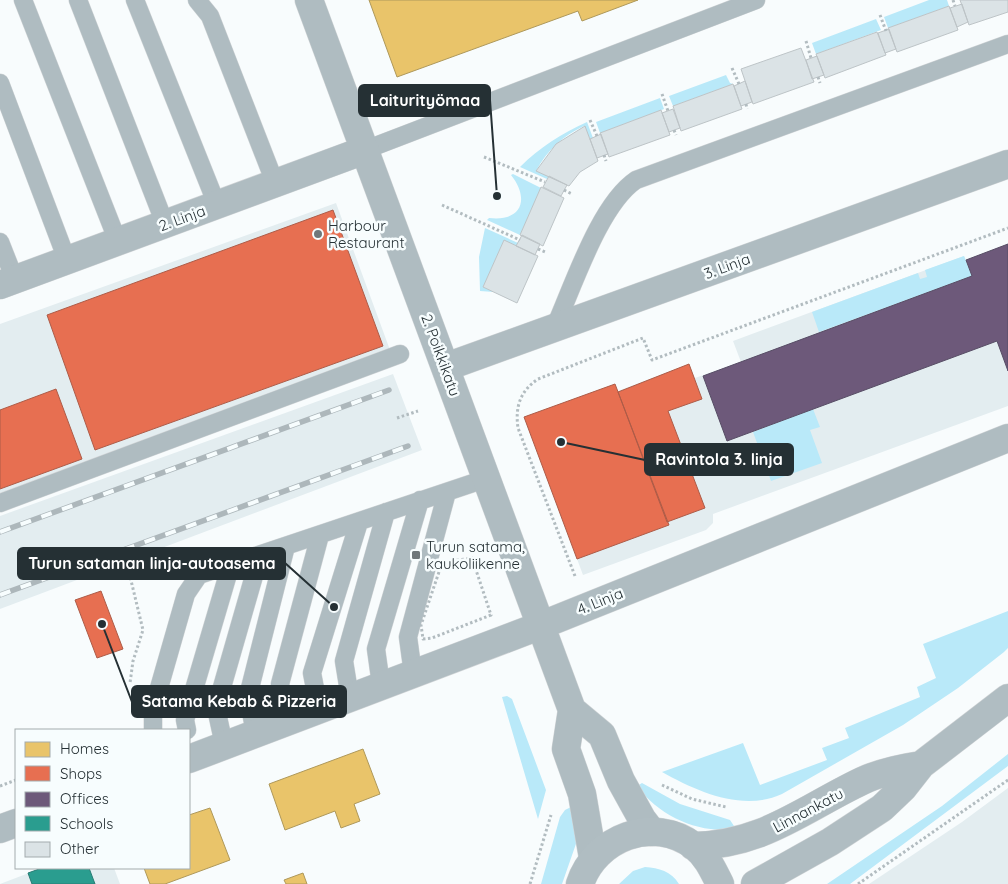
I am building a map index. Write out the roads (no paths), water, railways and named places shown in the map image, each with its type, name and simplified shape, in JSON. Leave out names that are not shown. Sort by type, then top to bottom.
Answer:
[{"type":"main road","name":"Linnankatu","points":[[755,884],[830,842],[882,808],[903,788],[921,765],[1008,698]]},
{"type":"main road","name":"Linnankatu","points":[[693,846],[729,843],[769,831],[864,780],[892,770],[921,765]]},
{"type":"main road","points":[[580,884],[593,858],[608,844],[627,834],[652,832],[672,834],[693,846],[710,863],[720,884]]},
{"type":"street","name":"2. Poikkikatu","points":[[308,0],[488,478],[572,710],[566,749],[582,794],[593,858]]},
{"type":"street","name":"2. Linja","points":[[7,283],[365,150]]},
{"type":"street","name":"3. Linja","points":[[446,367],[1008,164]]},
{"type":"street","name":"4. Linja","points":[[190,752],[224,745],[256,734],[413,674],[1008,438]]},
{"type":"street","points":[[572,710],[602,735],[621,781],[642,819],[652,832]]},
{"type":"street","points":[[0,829],[15,822]]},
{"type":"lane","points":[[23,0],[118,242]]},
{"type":"lane","points":[[78,0],[165,224]]},
{"type":"lane","points":[[135,0],[217,205]]},
{"type":"lane","points":[[197,0],[210,16],[276,183]]},
{"type":"lane","points":[[365,150],[756,0]]},
{"type":"lane","points":[[554,329],[607,210],[624,188],[636,180],[648,174],[1008,44]]},
{"type":"lane","points":[[0,83],[67,260]]},
{"type":"lane","points":[[0,242],[7,283]]},
{"type":"lane","points":[[0,504],[400,354]]},
{"type":"lane","points":[[153,729],[153,709],[186,594],[199,575],[488,478]]},
{"type":"lane","points":[[413,674],[408,637],[447,492]]},
{"type":"lane","points":[[381,685],[376,649],[420,500]]},
{"type":"lane","points":[[350,698],[344,661],[386,512]]},
{"type":"lane","points":[[318,709],[312,673],[359,522]]},
{"type":"lane","points":[[287,722],[280,684],[320,535]]},
{"type":"lane","points":[[256,734],[248,696],[286,546]]},
{"type":"lane","points":[[224,745],[216,708],[260,555]]},
{"type":"lane","points":[[187,729],[184,720],[231,564]]},
{"type":"railway","points":[[0,532],[389,390]]},
{"type":"railway","points":[[0,595],[408,446]]},
{"type":"place","name":"Laiturityömaa","points":[[497,196]]},
{"type":"place","name":"Harbour Restaurant","points":[[318,234]]},
{"type":"place","name":"Ravintola 3. linja","points":[[561,442]]},
{"type":"place","name":"Turun satama, kaukoliikenne","points":[[416,555]]},
{"type":"place","name":"Turun sataman linja-autoasema","points":[[334,607]]},
{"type":"place","name":"Satama Kebab & Pizzeria","points":[[102,624]]}]
